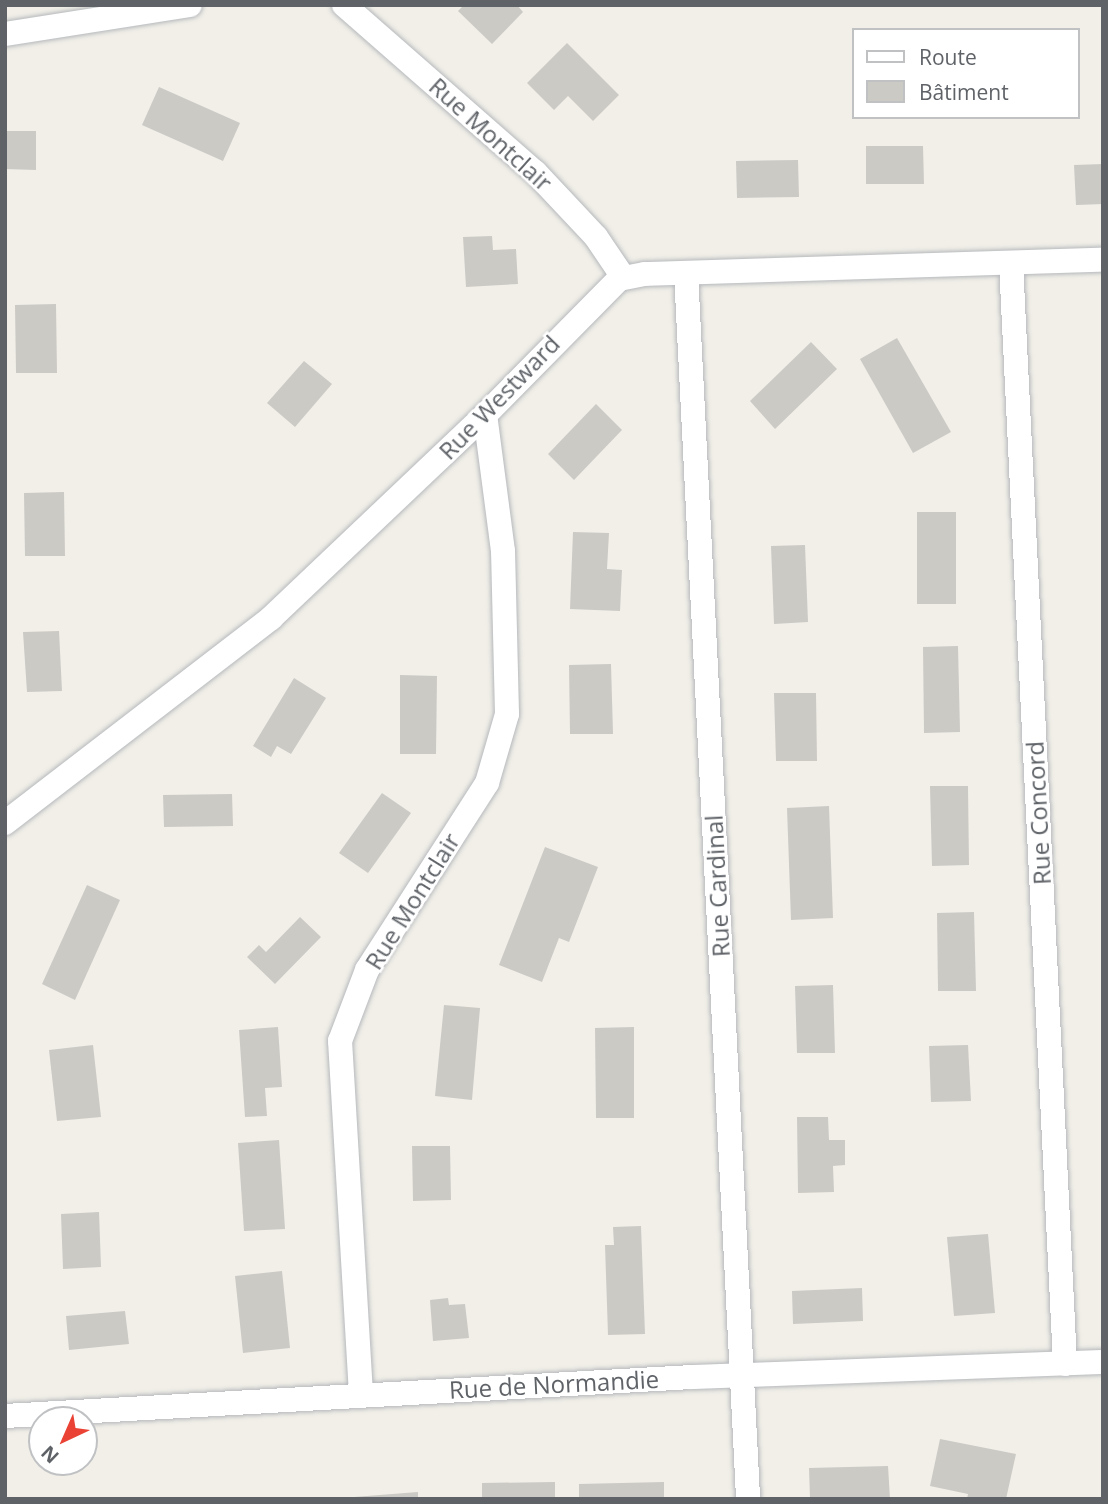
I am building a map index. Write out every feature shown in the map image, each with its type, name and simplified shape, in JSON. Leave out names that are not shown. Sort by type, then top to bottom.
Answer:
[{"type":"street","points":[[5,34],[190,5]]},
{"type":"street","name":"Rue Montclair","points":[[344,5],[535,172],[583,223],[623,277]]},
{"type":"street","points":[[623,277],[1103,260]]},
{"type":"street","name":"Rue Concord","points":[[1011,263],[1065,1364]]},
{"type":"street","name":"Rue Cardinal","points":[[686,273],[748,1499]]},
{"type":"street","name":"Rue Westward","points":[[5,823],[271,618],[485,415],[605,289],[623,277]]},
{"type":"street","name":"Rue Montclair","points":[[361,1394],[340,1041],[368,970],[487,783],[507,714],[503,551],[485,415]]},
{"type":"street","name":"Rue de Normandie","points":[[5,1416],[361,1394],[740,1375],[1103,1362]]},
{"type":"building","points":[[464,5],[517,5],[523,12],[492,44],[458,11]]},
{"type":"building","points":[[567,43],[619,95],[593,121],[568,96],[554,110],[527,83]]},
{"type":"building","points":[[159,87],[240,123],[223,161],[142,125]]},
{"type":"building","points":[[5,131],[36,131],[36,170],[5,169]]},
{"type":"building","points":[[866,146],[923,146],[924,184],[866,184]]},
{"type":"building","points":[[798,160],[799,197],[737,198],[736,161]]},
{"type":"building","points":[[1103,164],[1103,204],[1076,205],[1074,165]]},
{"type":"building","points":[[492,236],[493,250],[516,249],[518,284],[466,287],[463,237]]},
{"type":"building","points":[[56,304],[57,373],[16,373],[15,305]]},
{"type":"building","points":[[897,338],[951,432],[913,453],[860,359]]},
{"type":"building","points":[[811,342],[837,369],[775,429],[750,401]]},
{"type":"building","points":[[304,361],[332,384],[295,427],[267,403]]},
{"type":"building","points":[[596,404],[622,430],[574,480],[548,454]]},
{"type":"building","points":[[64,492],[65,556],[25,556],[24,493]]},
{"type":"building","points":[[917,512],[956,512],[956,604],[917,604]]},
{"type":"building","points":[[573,532],[609,533],[607,569],[622,570],[620,611],[570,609]]},
{"type":"building","points":[[805,545],[808,622],[774,624],[771,546]]},
{"type":"building","points":[[59,631],[62,691],[27,692],[23,632]]},
{"type":"building","points":[[958,646],[960,732],[924,733],[923,647]]},
{"type":"building","points":[[611,664],[613,734],[570,734],[569,665]]},
{"type":"building","points":[[400,675],[437,676],[436,754],[400,754]]},
{"type":"building","points":[[294,678],[326,698],[291,754],[277,746],[271,757],[253,746]]},
{"type":"building","points":[[774,693],[816,693],[817,761],[776,761]]},
{"type":"building","points":[[930,786],[968,786],[969,865],[932,866]]},
{"type":"building","points":[[382,793],[411,813],[368,873],[339,853]]},
{"type":"building","points":[[232,794],[233,826],[164,827],[163,795]]},
{"type":"building","points":[[829,806],[833,918],[791,920],[787,808]]},
{"type":"building","points":[[545,847],[598,867],[569,942],[559,938],[542,982],[499,965]]},
{"type":"building","points":[[87,885],[120,900],[75,1000],[42,984]]},
{"type":"building","points":[[974,912],[976,991],[938,991],[937,913]]},
{"type":"building","points":[[300,917],[321,937],[275,984],[247,957],[259,945],[266,952]]},
{"type":"building","points":[[833,985],[835,1053],[797,1053],[795,986]]},
{"type":"building","points":[[444,1005],[480,1008],[472,1100],[435,1096]]},
{"type":"building","points":[[278,1027],[282,1087],[265,1088],[267,1116],[245,1117],[239,1030]]},
{"type":"building","points":[[634,1027],[634,1118],[596,1118],[595,1028]]},
{"type":"building","points":[[93,1045],[101,1117],[57,1121],[49,1050]]},
{"type":"building","points":[[968,1045],[971,1101],[931,1102],[929,1046]]},
{"type":"building","points":[[797,1117],[828,1117],[829,1140],[845,1140],[845,1165],[833,1166],[834,1192],[798,1193]]},
{"type":"building","points":[[279,1140],[285,1229],[244,1231],[238,1143]]},
{"type":"building","points":[[412,1146],[450,1146],[451,1200],[413,1201]]},
{"type":"building","points":[[99,1212],[101,1267],[63,1269],[61,1214]]},
{"type":"building","points":[[641,1226],[645,1334],[608,1335],[605,1245],[614,1245],[613,1227]]},
{"type":"building","points":[[988,1234],[995,1313],[954,1316],[947,1237]]},
{"type":"building","points":[[282,1271],[290,1348],[243,1353],[235,1276]]},
{"type":"building","points":[[862,1288],[863,1321],[793,1324],[792,1291]]},
{"type":"building","points":[[448,1298],[449,1305],[465,1304],[469,1338],[433,1341],[430,1300]]},
{"type":"building","points":[[125,1311],[129,1344],[69,1350],[66,1316]]},
{"type":"building","points":[[940,1439],[1016,1454],[1006,1499],[967,1499],[968,1494],[930,1486]]},
{"type":"building","points":[[888,1466],[890,1499],[810,1498],[809,1468]]},
{"type":"building","points":[[555,1482],[555,1499],[482,1499],[482,1483]]},
{"type":"building","points":[[664,1482],[664,1499],[579,1499],[579,1484]]},
{"type":"building","points":[[418,1492],[418,1499],[354,1499],[354,1497]]}]
